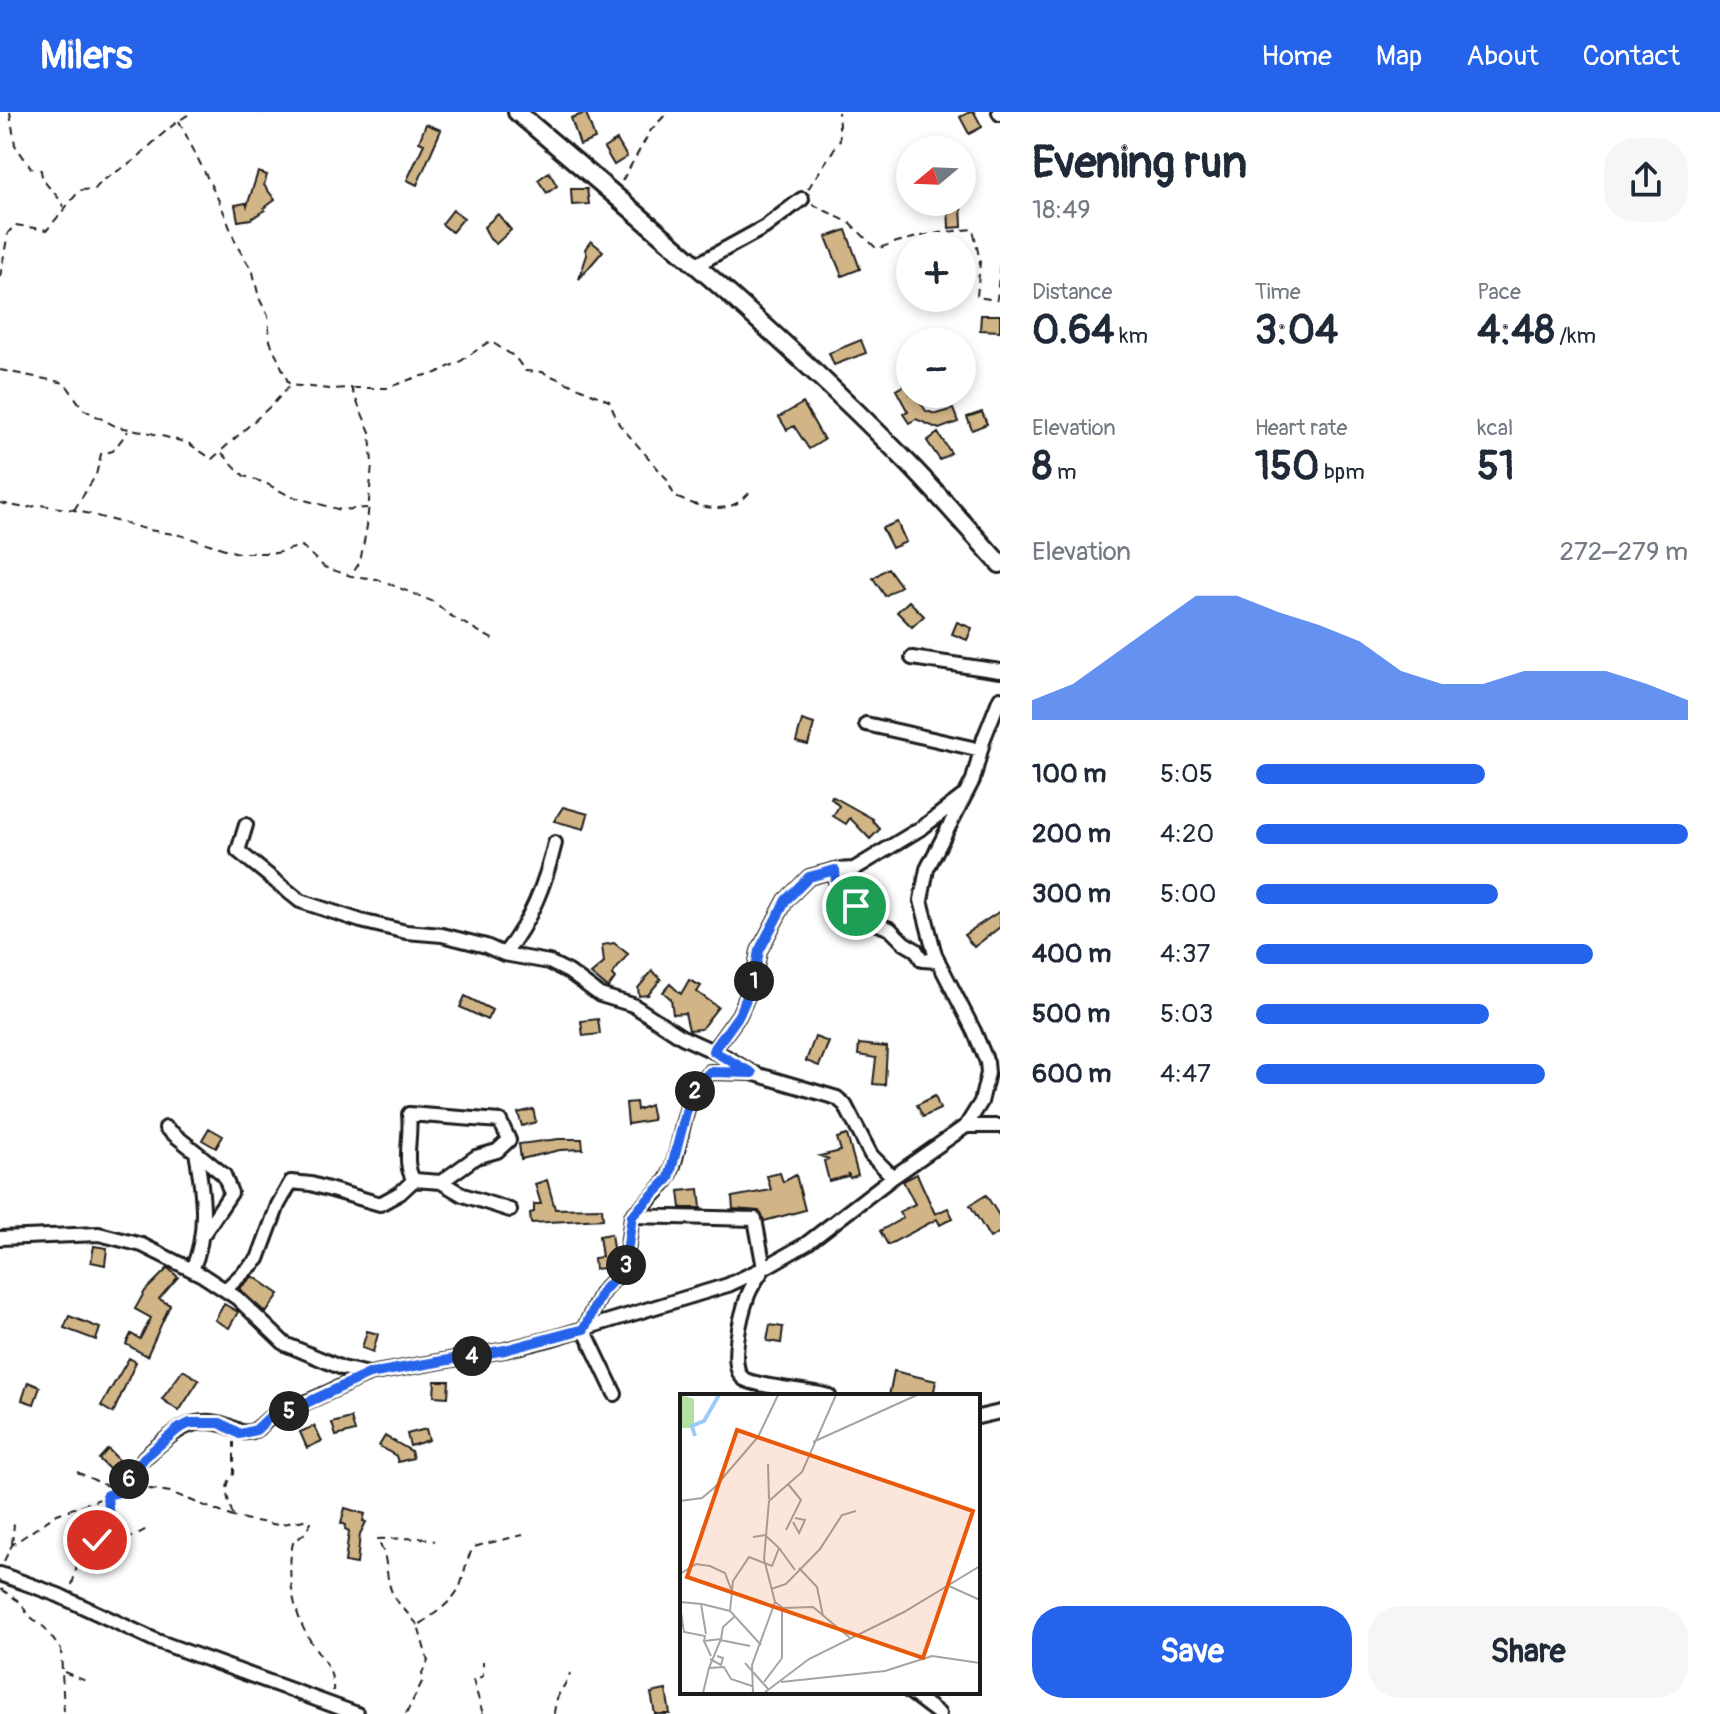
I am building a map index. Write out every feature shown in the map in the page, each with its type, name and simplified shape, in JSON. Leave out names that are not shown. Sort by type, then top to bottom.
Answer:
[{"type":"street","points":[[517,112],[696,265],[911,466],[1000,564]]},
{"type":"street","points":[[696,265],[765,227],[802,199]]},
{"type":"street","points":[[912,658],[1000,671]]},
{"type":"street","points":[[144,1458],[178,1429],[190,1423],[220,1423],[240,1434],[256,1430],[274,1413],[291,1410],[369,1374],[505,1350],[728,1285],[806,1244],[966,1126],[981,1102],[988,1073],[981,1045],[938,961],[924,920],[922,886],[939,842],[976,772],[1000,698]]},
{"type":"street","points":[[866,724],[981,750]]},
{"type":"street","points":[[713,1051],[739,1015],[753,983],[759,951],[786,900],[809,877],[854,869],[923,827],[965,795]]},
{"type":"street","points":[[246,825],[238,851],[300,901],[361,921],[406,932],[442,935],[504,954],[549,962],[569,972],[600,995],[633,1005],[682,1037],[752,1073]]},
{"type":"street","points":[[504,954],[522,932],[530,909],[543,890],[555,843]]},
{"type":"street","points":[[835,870],[836,882],[847,892],[861,917],[890,929],[916,950],[922,960],[938,961]]},
{"type":"street","points":[[988,1073],[1000,1065]]},
{"type":"street","points":[[584,1329],[602,1292],[625,1267],[632,1216],[669,1178],[689,1101],[710,1072],[752,1073],[823,1092],[841,1101],[871,1155],[893,1177]]},
{"type":"street","points":[[414,1180],[408,1172],[406,1158],[410,1147],[409,1114],[500,1121],[509,1140],[497,1151],[476,1157],[441,1182]]},
{"type":"street","points":[[966,1126],[1000,1126]]},
{"type":"street","points":[[166,1128],[224,1175],[231,1193],[202,1236]]},
{"type":"street","points":[[192,1270],[201,1250],[204,1198],[196,1152]]},
{"type":"street","points":[[225,1290],[258,1259],[278,1205],[291,1182],[311,1184],[380,1204],[400,1193],[414,1180],[441,1182],[463,1195],[510,1210]]},
{"type":"street","points":[[632,1216],[755,1219],[764,1268],[748,1296],[743,1313],[735,1361],[740,1376],[746,1380],[819,1394]]},
{"type":"street","points":[[0,1238],[99,1234],[142,1245],[192,1270],[237,1298],[285,1344],[342,1368],[369,1374]]},
{"type":"street","points":[[584,1329],[615,1394]]},
{"type":"street","points":[[980,1425],[998,1412]]},
{"type":"street","points":[[0,1572],[157,1641],[357,1714]]},
{"type":"street","points":[[913,1694],[939,1714]]},
{"type":"path","points":[[10,112],[15,145],[31,168],[41,170],[47,187],[60,196],[63,208]]},
{"type":"path","points":[[0,277],[8,233],[15,225],[47,230],[80,190],[95,189],[104,178],[135,160],[153,140],[193,112]]},
{"type":"path","points":[[255,112],[303,112]]},
{"type":"path","points":[[608,189],[620,183],[651,130],[668,112]]},
{"type":"path","points":[[838,112],[840,140],[802,199],[850,223],[877,249],[941,232],[973,229],[980,261],[977,297],[997,300],[1000,261]]},
{"type":"path","points":[[179,121],[221,205],[237,246],[253,272],[259,298],[268,316],[270,341],[290,385]]},
{"type":"path","points":[[0,370],[65,383],[83,409],[117,427],[188,443],[212,459],[290,385],[330,389],[387,388],[436,373],[461,361],[490,341],[515,357],[525,371],[542,372],[609,401],[619,424],[666,478],[675,497],[703,508],[721,509],[742,501],[750,492]]},
{"type":"path","points":[[351,388],[370,432],[372,464],[367,526],[360,562],[351,576]]},
{"type":"path","points":[[74,510],[96,475],[101,454],[113,451],[129,430]]},
{"type":"path","points":[[221,452],[244,476],[290,496],[341,510],[367,508]]},
{"type":"path","points":[[0,503],[25,508],[40,505],[74,510],[180,535],[238,553],[276,553],[302,546],[324,567],[351,576],[377,579],[434,602],[451,616],[494,640]]},
{"type":"path","points":[[233,1517],[226,1494],[228,1480],[234,1474],[234,1429]]},
{"type":"path","points":[[120,1492],[144,1458]]},
{"type":"path","points":[[77,1472],[120,1492]]},
{"type":"path","points":[[12,1545],[57,1514],[107,1495],[151,1489],[170,1492],[233,1517],[278,1525],[304,1520],[311,1522],[305,1533],[293,1543],[289,1569],[297,1615],[334,1681],[332,1704]]},
{"type":"path","points":[[58,1595],[74,1583],[78,1562],[109,1520],[107,1495]]},
{"type":"path","points":[[0,1572],[12,1545],[14,1524]]},
{"type":"path","points":[[97,1540],[115,1546],[147,1529]]},
{"type":"path","points":[[418,1626],[452,1599],[460,1586],[472,1549],[523,1535]]},
{"type":"path","points":[[406,1714],[423,1680],[422,1673],[428,1661],[418,1626],[405,1607],[394,1599],[386,1574],[388,1560],[377,1539],[421,1538],[435,1541]]},
{"type":"path","points":[[0,1588],[20,1602],[61,1650],[64,1714]]},
{"type":"path","points":[[483,1662],[483,1676],[473,1680],[483,1714]]},
{"type":"path","points":[[63,1672],[86,1681]]},
{"type":"path","points":[[554,1714],[556,1697],[570,1673]]},
{"type":"building","points":[[974,112],[982,127],[969,134],[960,117]]},
{"type":"building","points":[[586,113],[595,139],[580,145],[571,118]]},
{"type":"building","points":[[426,124],[441,130],[417,185],[407,180],[424,144],[419,142]]},
{"type":"building","points":[[617,140],[627,157],[614,165],[604,148]]},
{"type":"building","points":[[258,172],[267,175],[264,185],[275,200],[251,219],[238,221],[235,205],[246,203],[247,206]]},
{"type":"building","points":[[549,172],[557,186],[547,193],[538,180]]},
{"type":"building","points":[[571,189],[587,189],[589,204],[572,205]]},
{"type":"building","points":[[453,210],[464,218],[452,232],[442,224]]},
{"type":"building","points":[[498,214],[511,230],[496,244],[484,227]]},
{"type":"building","points":[[948,216],[962,216],[962,227],[949,228]]},
{"type":"building","points":[[846,230],[860,269],[842,276],[826,237]]},
{"type":"building","points":[[591,241],[603,251],[579,279],[587,255],[585,249]]},
{"type":"building","points":[[981,315],[1000,315],[1000,331],[980,330]]},
{"type":"building","points":[[861,340],[866,353],[834,365],[829,353]]},
{"type":"building","points":[[803,403],[824,440],[809,449],[794,426],[787,430],[779,417]]},
{"type":"building","points":[[906,408],[924,408],[936,414],[953,409],[958,422],[939,429],[916,419],[909,423],[903,414],[908,412]]},
{"type":"building","points":[[982,412],[987,424],[972,430],[967,417]]},
{"type":"building","points":[[938,433],[951,453],[940,460],[927,441]]},
{"type":"building","points":[[897,522],[906,542],[892,548],[882,528]]},
{"type":"building","points":[[888,568],[901,586],[885,596],[873,578]]},
{"type":"building","points":[[909,601],[924,616],[912,627],[897,612]]},
{"type":"building","points":[[957,622],[972,628],[967,640],[952,634]]},
{"type":"building","points":[[802,720],[814,724],[808,745],[796,742]]},
{"type":"building","points":[[832,796],[873,819],[880,829],[870,839],[850,818],[846,824],[833,816],[839,806]]},
{"type":"building","points":[[563,807],[588,814],[584,829],[554,821]]},
{"type":"building","points":[[1000,911],[1000,927],[974,947],[964,935]]},
{"type":"building","points":[[614,943],[628,954],[612,975],[615,978],[608,988],[591,974],[604,963],[602,945]]},
{"type":"building","points":[[652,971],[661,979],[648,995],[639,996],[638,988]]},
{"type":"building","points":[[689,980],[701,986],[697,992],[718,1007],[701,1029],[689,1030],[685,1013],[673,1014],[671,999],[663,992],[670,984],[681,994]]},
{"type":"building","points":[[465,996],[492,1010],[487,1020],[460,1007]]},
{"type":"building","points":[[598,1019],[600,1034],[583,1036],[581,1021]]},
{"type":"building","points":[[815,1037],[829,1042],[819,1066],[806,1061]]},
{"type":"building","points":[[859,1044],[887,1047],[885,1085],[873,1084],[876,1058],[858,1055]]},
{"type":"building","points":[[935,1096],[940,1109],[923,1117],[917,1105]]},
{"type":"building","points":[[636,1102],[637,1110],[650,1105],[653,1120],[628,1124],[626,1103]]},
{"type":"building","points":[[533,1109],[536,1122],[522,1126],[518,1113]]},
{"type":"building","points":[[209,1128],[223,1136],[216,1148],[202,1140]]},
{"type":"building","points":[[847,1135],[858,1175],[850,1178],[848,1173],[848,1176],[829,1181],[824,1161],[828,1159],[820,1156],[841,1151],[837,1138]]},
{"type":"building","points":[[582,1139],[583,1149],[560,1150],[521,1159],[519,1144]]},
{"type":"building","points":[[780,1173],[783,1182],[796,1175],[805,1210],[764,1221],[759,1211],[733,1209],[732,1197],[771,1190],[767,1176]]},
{"type":"building","points":[[917,1174],[935,1214],[948,1208],[953,1218],[940,1225],[937,1219],[888,1245],[880,1231],[903,1218],[899,1212],[915,1204],[903,1181]]},
{"type":"building","points":[[547,1180],[555,1209],[602,1208],[603,1219],[531,1223],[530,1213],[534,1212],[534,1204],[541,1204],[535,1184]]},
{"type":"building","points":[[699,1189],[701,1208],[681,1208],[679,1191]]},
{"type":"building","points":[[986,1195],[1000,1217],[1000,1232],[990,1238],[970,1205]]},
{"type":"building","points":[[611,1234],[614,1255],[618,1255],[616,1263],[613,1267],[595,1269],[594,1258],[602,1257],[599,1236]]},
{"type":"building","points":[[94,1246],[107,1248],[105,1265],[91,1262]]},
{"type":"building","points":[[168,1268],[178,1277],[159,1299],[170,1305],[147,1356],[126,1344],[131,1334],[140,1339],[151,1318],[135,1309],[145,1291]]},
{"type":"building","points":[[253,1276],[279,1294],[266,1313],[239,1289]]},
{"type":"building","points":[[224,1304],[238,1312],[229,1328],[215,1320]]},
{"type":"building","points":[[69,1316],[100,1328],[96,1340],[64,1328]]},
{"type":"building","points":[[770,1325],[783,1327],[781,1343],[767,1341]]},
{"type":"building","points":[[367,1331],[378,1334],[373,1352],[362,1348]]},
{"type":"building","points":[[129,1358],[136,1362],[113,1413],[101,1406]]},
{"type":"building","points":[[183,1370],[199,1380],[179,1411],[162,1399]]},
{"type":"building","points":[[894,1371],[936,1381],[933,1394],[889,1394]]},
{"type":"building","points":[[435,1381],[449,1381],[448,1397],[434,1396]]},
{"type":"building","points":[[28,1382],[40,1387],[34,1404],[22,1400]]},
{"type":"building","points":[[351,1418],[355,1431],[336,1436],[332,1423]]},
{"type":"building","points":[[314,1426],[322,1441],[307,1448],[300,1432]]},
{"type":"building","points":[[426,1429],[429,1440],[410,1446],[407,1434]]},
{"type":"building","points":[[385,1436],[411,1451],[413,1458],[398,1462],[396,1456],[379,1446]]},
{"type":"building","points":[[108,1449],[120,1461],[111,1471],[99,1459]]},
{"type":"building","points":[[345,1508],[365,1514],[357,1564],[345,1562],[349,1531],[341,1523]]},
{"type":"building","points":[[666,1690],[670,1714],[655,1714],[651,1693]]},
{"type":"route","points":[[97,1540],[109,1520],[107,1495],[120,1492],[144,1458],[178,1429],[190,1423],[220,1423],[240,1434],[256,1430],[274,1413],[291,1410],[369,1374],[505,1350],[584,1329],[602,1292],[625,1267],[632,1216],[669,1178],[689,1101],[700,1082],[710,1072],[752,1073],[713,1051],[739,1015],[753,983],[759,951],[786,900],[809,877],[835,870],[836,882],[856,906]]}]
